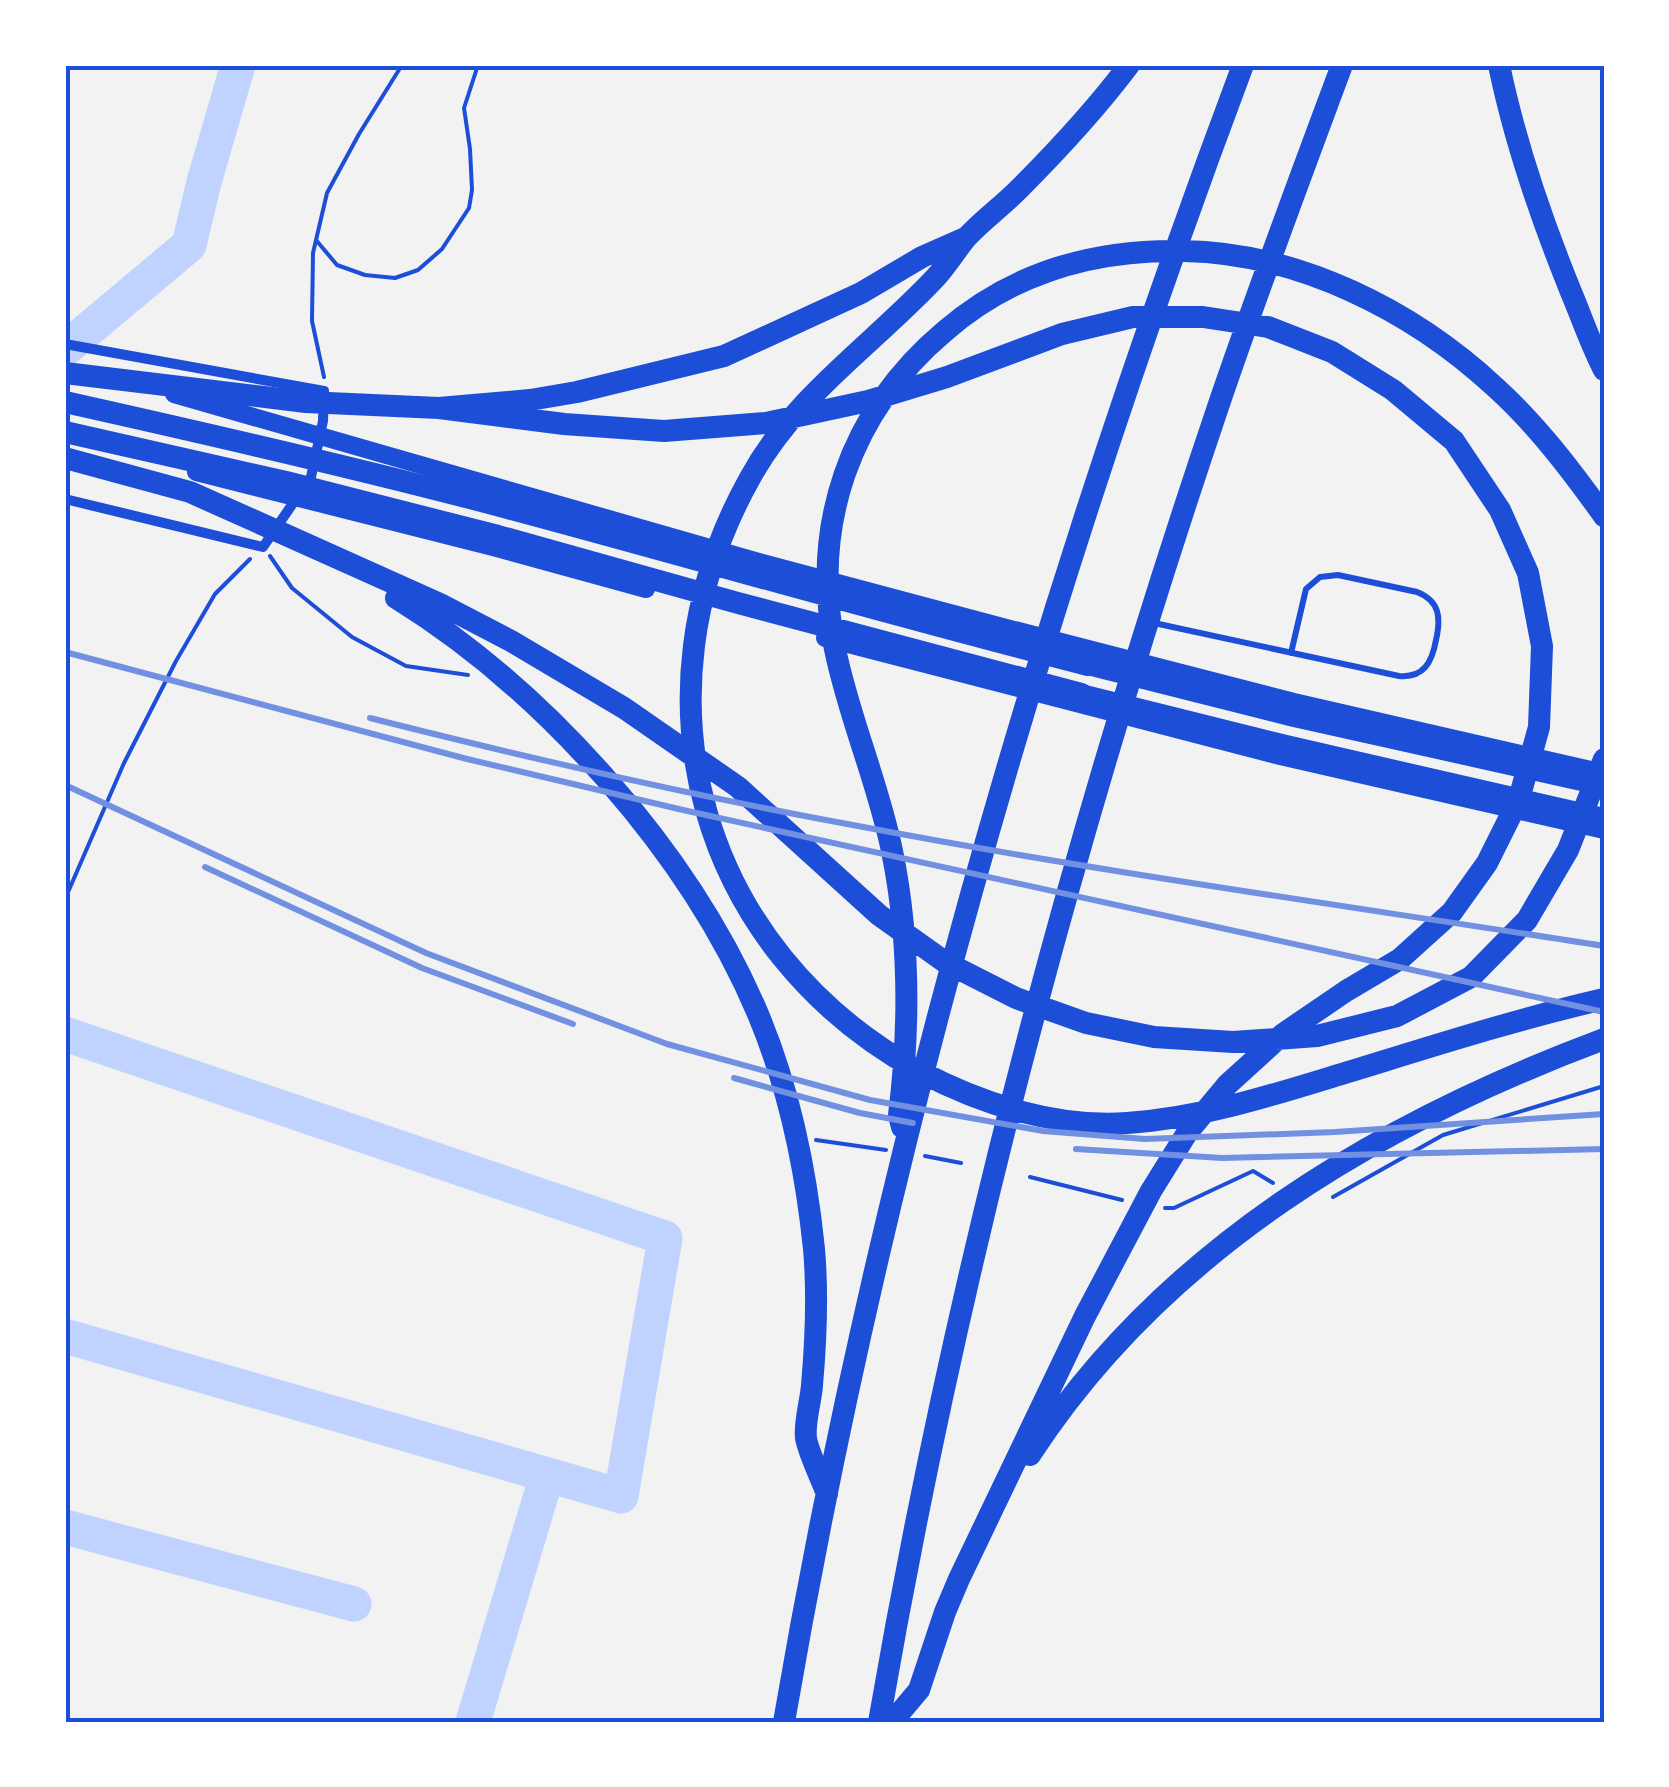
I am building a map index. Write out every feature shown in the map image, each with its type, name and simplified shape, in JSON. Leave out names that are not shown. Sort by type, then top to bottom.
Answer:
[{"type":"highway","points":[[1130,65],[1017,191],[968,236],[938,275],[800,406],[768,447],[728,518],[703,592],[691,665],[690,704],[702,800],[736,890],[800,978],[845,1022],[886,1052],[946,1086],[1005,1108],[1065,1120],[1124,1123],[1196,1114],[1604,999]]},
{"type":"highway","points":[[784,1722],[858,1349],[906,1142],[980,858],[1060,588],[1130,374],[1243,65]]},
{"type":"highway","points":[[879,1722],[914,1532],[986,1206],[1070,883],[1218,404],[1342,65]]},
{"type":"highway","points":[[1499,65],[1527,175],[1604,380]]},
{"type":"highway","points":[[439,408],[577,392],[724,356],[860,293],[968,236]]},
{"type":"highway","points":[[906,1142],[898,1116],[908,1020],[902,913],[879,797],[835,650],[828,547],[834,506],[864,430],[906,368],[956,321],[1018,283],[1054,268],[1122,252],[1191,251],[1260,261],[1328,281],[1395,313],[1493,385],[1550,444],[1604,516]]},
{"type":"highway","points":[[65,372],[306,402],[439,408],[564,424],[664,431],[766,423],[868,401],[947,377],[1062,334],[1133,316],[1203,316],[1268,327],[1332,352],[1393,390],[1454,441],[1500,510],[1528,574],[1542,646],[1540,727],[1519,798],[1487,863],[1452,912],[1400,959],[1283,1034],[1227,1085],[1187,1132],[1101,1285],[945,1612],[919,1690],[892,1722]]},
{"type":"highway","points":[[65,402],[294,453],[1294,717],[1604,786]]},
{"type":"highway","points":[[65,436],[286,482],[1080,694],[1286,746],[1604,818]]},
{"type":"highway","points":[[65,458],[190,492],[440,604],[497,634],[624,708],[738,786],[879,915],[945,962],[1016,998],[1086,1024],[1154,1037],[1233,1042],[1317,1036],[1397,1016],[1470,977],[1527,920],[1568,850],[1604,758]]},
{"type":"highway","points":[[316,548],[431,619],[494,668],[590,758],[665,853],[720,935],[758,1015],[779,1075],[801,1164],[814,1252],[816,1339],[806,1438],[827,1494]]},
{"type":"highway","points":[[980,1538],[1043,1435],[1111,1350],[1189,1274],[1250,1225],[1313,1180],[1444,1105],[1604,1038]]},
{"type":"main road","points":[[65,364],[976,620],[1294,702],[1604,773]]},
{"type":"main road","points":[[65,436],[974,678],[1280,756],[1604,830]]},
{"type":"street","points":[[65,344],[324,390],[323,421],[311,477],[263,546],[65,499]]},
{"type":"lane","points":[[1148,622],[1291,653],[1399,676],[1424,669],[1434,654],[1440,627],[1438,609],[1417,592],[1338,575],[1320,577],[1303,597],[1291,653]]},
{"type":"path","points":[[324,390],[324,372],[312,321],[312,253],[327,193],[402,65]]},
{"type":"path","points":[[316,240],[337,265],[366,275],[395,278],[418,270],[442,249],[469,208],[472,190],[464,108],[478,65]]},
{"type":"path","points":[[65,899],[142,724],[214,594],[263,546],[292,588],[352,637],[406,666],[468,675]]},
{"type":"path","points":[[1323,1202],[1443,1134],[1604,1086]]},
{"type":"path","points":[[808,1130],[817,1140],[868,1148]]},
{"type":"path","points":[[938,1158],[961,1162]]},
{"type":"path","points":[[1155,1208],[1174,1208],[1253,1171],[1273,1184]]},
{"type":"path","points":[[1030,1178],[1122,1200]]},
{"type":"waterway","points":[[65,349],[189,245],[238,65]]},
{"type":"waterway","points":[[65,1034],[665,1238],[621,1496],[65,1336]]},
{"type":"waterway","points":[[473,1722],[547,1475]]},
{"type":"waterway","points":[[65,1527],[354,1604]]},
{"type":"railway","points":[[65,652],[467,759],[683,810],[1604,1012]]},
{"type":"railway","points":[[370,718],[613,776],[858,826],[1137,874],[1604,946]]},
{"type":"railway","points":[[65,785],[426,953],[667,1044],[870,1100],[1043,1131],[1145,1139],[1335,1132],[1604,1114]]},
{"type":"railway","points":[[205,867],[422,968],[573,1024]]},
{"type":"railway","points":[[734,1078],[860,1113],[913,1123]]},
{"type":"railway","points":[[1076,1149],[1222,1158],[1604,1149]]}]
